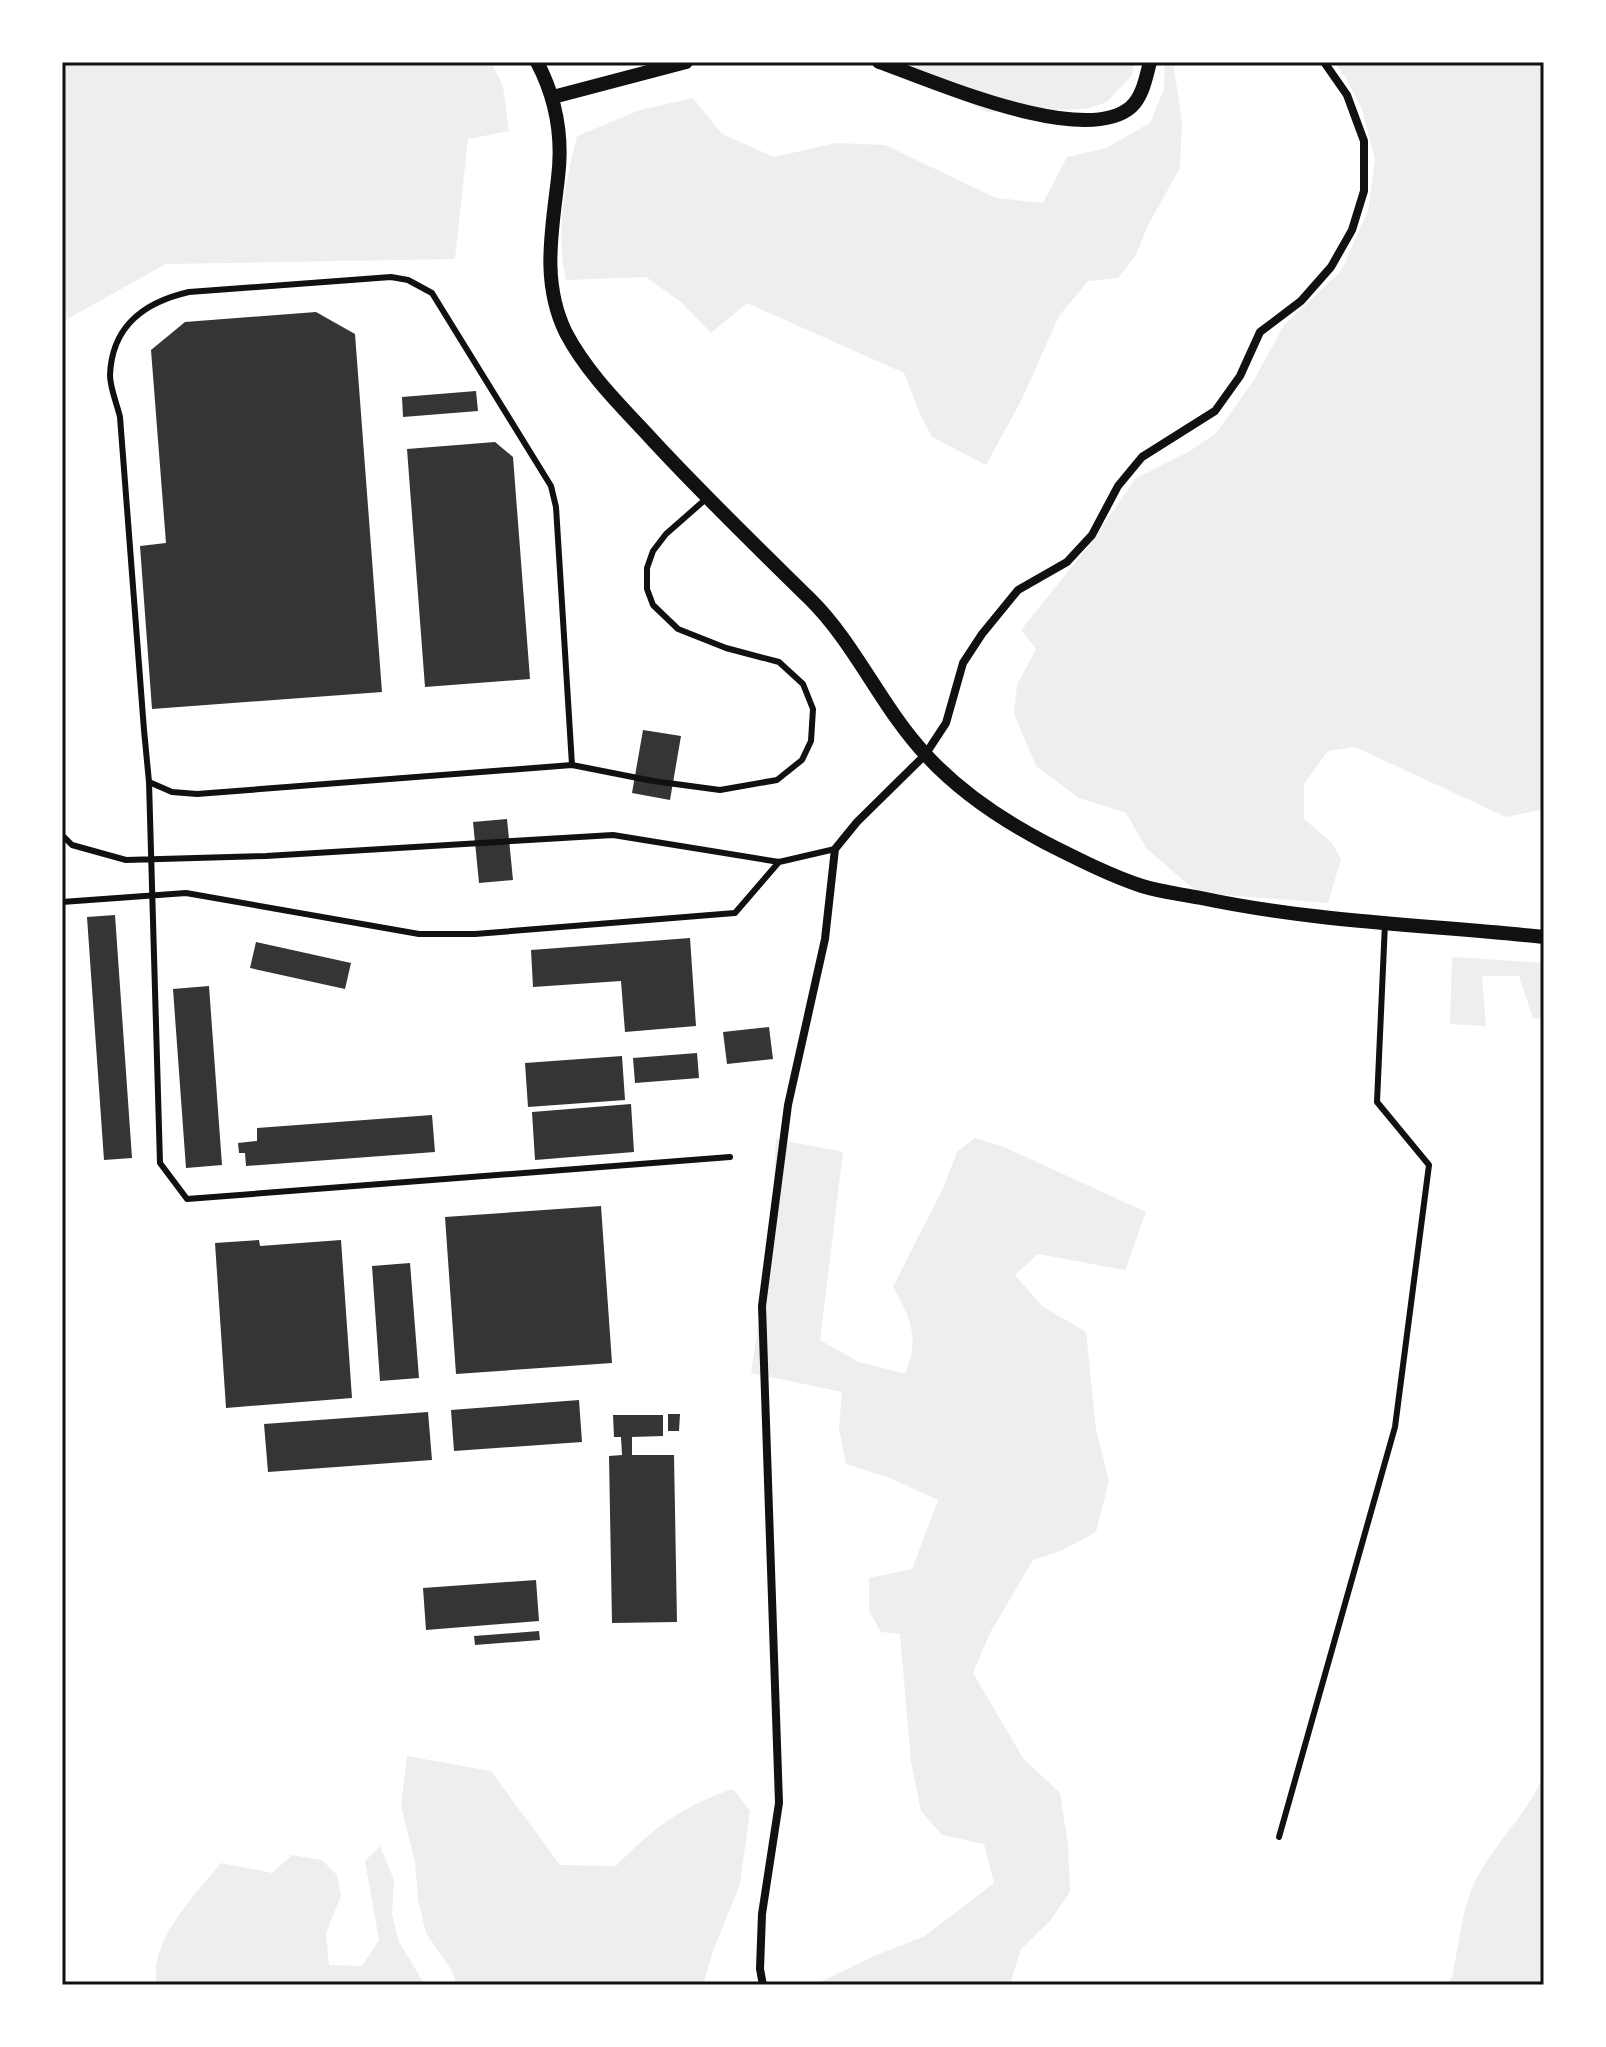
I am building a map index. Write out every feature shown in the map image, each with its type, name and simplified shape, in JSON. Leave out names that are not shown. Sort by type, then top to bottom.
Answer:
[{"type":"street","points":[[537,62],[553,97],[560,151],[549,249],[550,280],[566,333],[602,385],[707,498],[813,602],[837,630],[925,755],[1003,821],[1121,879],[1147,888],[1238,906],[1544,937]]},
{"type":"street","points":[[553,97],[686,62]]},
{"type":"street","points":[[879,62],[1029,114],[1071,122],[1113,118],[1132,106],[1141,93],[1150,62]]},
{"type":"street","points":[[763,1985],[760,1969],[762,1914],[779,1803],[762,1306],[788,1105],[825,939],[835,849],[857,822],[925,755],[946,723],[963,663],[1018,590],[1067,562],[1092,535],[1118,486],[1142,457],[1215,411],[1240,376],[1260,332],[1301,301],[1331,267],[1352,230],[1364,191],[1364,141],[1347,95],[1324,62]]},
{"type":"lane","points":[[572,765],[556,507],[551,486],[432,293],[408,280],[391,277],[189,292],[163,298],[141,310],[123,331],[110,376],[120,417],[149,782],[160,1163],[187,1199],[730,1157]]},
{"type":"lane","points":[[149,782],[172,792],[197,794],[572,765],[720,790],[777,780],[802,760],[811,741],[813,709],[809,695],[794,673],[779,662],[726,648],[678,629],[653,605],[647,589],[647,568],[653,551],[666,534],[707,498]]},
{"type":"lane","points":[[62,835],[72,845],[126,860],[266,856],[613,835],[779,862],[835,849]]},
{"type":"lane","points":[[62,902],[186,893],[419,934],[475,934],[735,913],[779,862]]},
{"type":"lane","points":[[1279,1837],[1395,1427],[1429,1165],[1377,1102],[1385,923]]},
{"type":"shaded area","points":[[62,62],[491,62],[503,86],[509,131],[468,139],[455,259],[166,264],[62,322]]},
{"type":"shaded area","points":[[890,62],[1134,62],[1132,75],[1107,102],[1086,109],[987,112]]},
{"type":"shaded area","points":[[1165,62],[1173,62],[1182,122],[1180,168],[1148,225],[1136,255],[1118,278],[1088,281],[1059,316],[1022,399],[986,465],[932,437],[904,373],[747,303],[711,333],[681,302],[646,277],[566,280],[561,226],[577,136],[640,110],[693,98],[722,134],[774,157],[836,143],[885,145],[996,198],[1043,203],[1067,157],[1106,148],[1150,123],[1164,89]]},
{"type":"shaded area","points":[[1334,62],[1544,62],[1544,809],[1506,817],[1355,747],[1328,751],[1304,784],[1304,819],[1332,843],[1341,859],[1328,903],[1198,893],[1147,849],[1126,813],[1079,798],[1036,766],[1014,714],[1017,685],[1036,649],[1021,630],[1091,543],[1135,479],[1190,451],[1216,433],[1254,380],[1284,325],[1341,271],[1368,211],[1375,160],[1362,109]]},
{"type":"shaded area","points":[[1452,957],[1544,963],[1544,1019],[1533,1018],[1519,976],[1482,976],[1486,1026],[1450,1024]]},
{"type":"shaded area","points":[[975,1138],[1004,1147],[1146,1212],[1125,1270],[1038,1254],[1015,1275],[1042,1306],[1086,1332],[1096,1429],[1109,1481],[1096,1532],[1061,1551],[1033,1560],[990,1633],[973,1673],[1023,1758],[1060,1793],[1068,1845],[1070,1892],[1050,1921],[1021,1949],[1012,1985],[814,1985],[925,1936],[994,1883],[984,1844],[942,1835],[921,1811],[911,1762],[900,1634],[881,1632],[869,1611],[869,1578],[912,1569],[938,1500],[890,1478],[846,1464],[839,1429],[842,1392],[751,1373],[771,1241],[776,1139],[843,1152],[820,1340],[859,1362],[905,1374],[913,1339],[909,1319],[893,1287],[944,1186],[957,1152]]},
{"type":"shaded area","points":[[407,1756],[491,1771],[560,1865],[616,1866],[669,1820],[715,1795],[733,1789],[750,1811],[740,1884],[703,1985],[457,1985],[452,1971],[426,1933],[418,1900],[415,1861],[401,1806]]},
{"type":"shaded area","points":[[1544,1774],[1544,1985],[1446,1985],[1452,1977],[1462,1922],[1478,1875],[1528,1804]]},
{"type":"shaded area","points":[[380,1846],[394,1880],[392,1913],[398,1940],[425,1985],[157,1985],[159,1952],[166,1936],[187,1904],[221,1863],[272,1873],[292,1855],[322,1860],[337,1875],[341,1896],[326,1933],[329,1965],[362,1966],[379,1940],[365,1861]]},
{"type":"building","points":[[316,312],[355,334],[382,692],[152,709],[140,546],[166,543],[151,350],[185,322]]},
{"type":"building","points":[[476,391],[478,411],[403,417],[402,397]]},
{"type":"building","points":[[495,442],[513,457],[530,679],[425,687],[407,449]]},
{"type":"building","points":[[643,730],[681,736],[670,800],[632,793]]},
{"type":"building","points":[[507,819],[513,880],[479,883],[473,822]]},
{"type":"building","points":[[115,915],[132,1158],[104,1160],[87,917]]},
{"type":"building","points":[[690,938],[696,1026],[625,1032],[621,981],[533,987],[531,950]]},
{"type":"building","points":[[256,942],[351,963],[345,989],[250,968]]},
{"type":"building","points":[[209,986],[222,1165],[186,1168],[173,989]]},
{"type":"building","points":[[769,1027],[773,1059],[727,1064],[723,1032]]},
{"type":"building","points":[[697,1053],[699,1078],[635,1083],[633,1058]]},
{"type":"building","points":[[622,1056],[625,1100],[528,1107],[525,1063]]},
{"type":"building","points":[[631,1104],[634,1152],[535,1160],[532,1112]]},
{"type":"building","points":[[432,1115],[435,1152],[246,1166],[245,1153],[239,1153],[238,1143],[257,1141],[257,1128]]},
{"type":"building","points":[[601,1206],[612,1363],[456,1374],[445,1217]]},
{"type":"building","points":[[259,1240],[260,1246],[341,1240],[352,1398],[226,1408],[215,1243]]},
{"type":"building","points":[[410,1263],[419,1378],[380,1381],[372,1266]]},
{"type":"building","points":[[579,1400],[582,1442],[454,1451],[451,1410]]},
{"type":"building","points":[[428,1412],[432,1460],[268,1472],[264,1424]]},
{"type":"building","points":[[668,1414],[680,1414],[679,1431],[668,1431]]},
{"type":"building","points":[[613,1415],[663,1415],[663,1436],[632,1437],[632,1455],[674,1455],[677,1622],[612,1623],[609,1456],[622,1455],[621,1437],[614,1437]]},
{"type":"building","points":[[536,1580],[539,1621],[426,1630],[423,1588]]},
{"type":"building","points":[[539,1631],[540,1640],[475,1645],[474,1636]]}]
